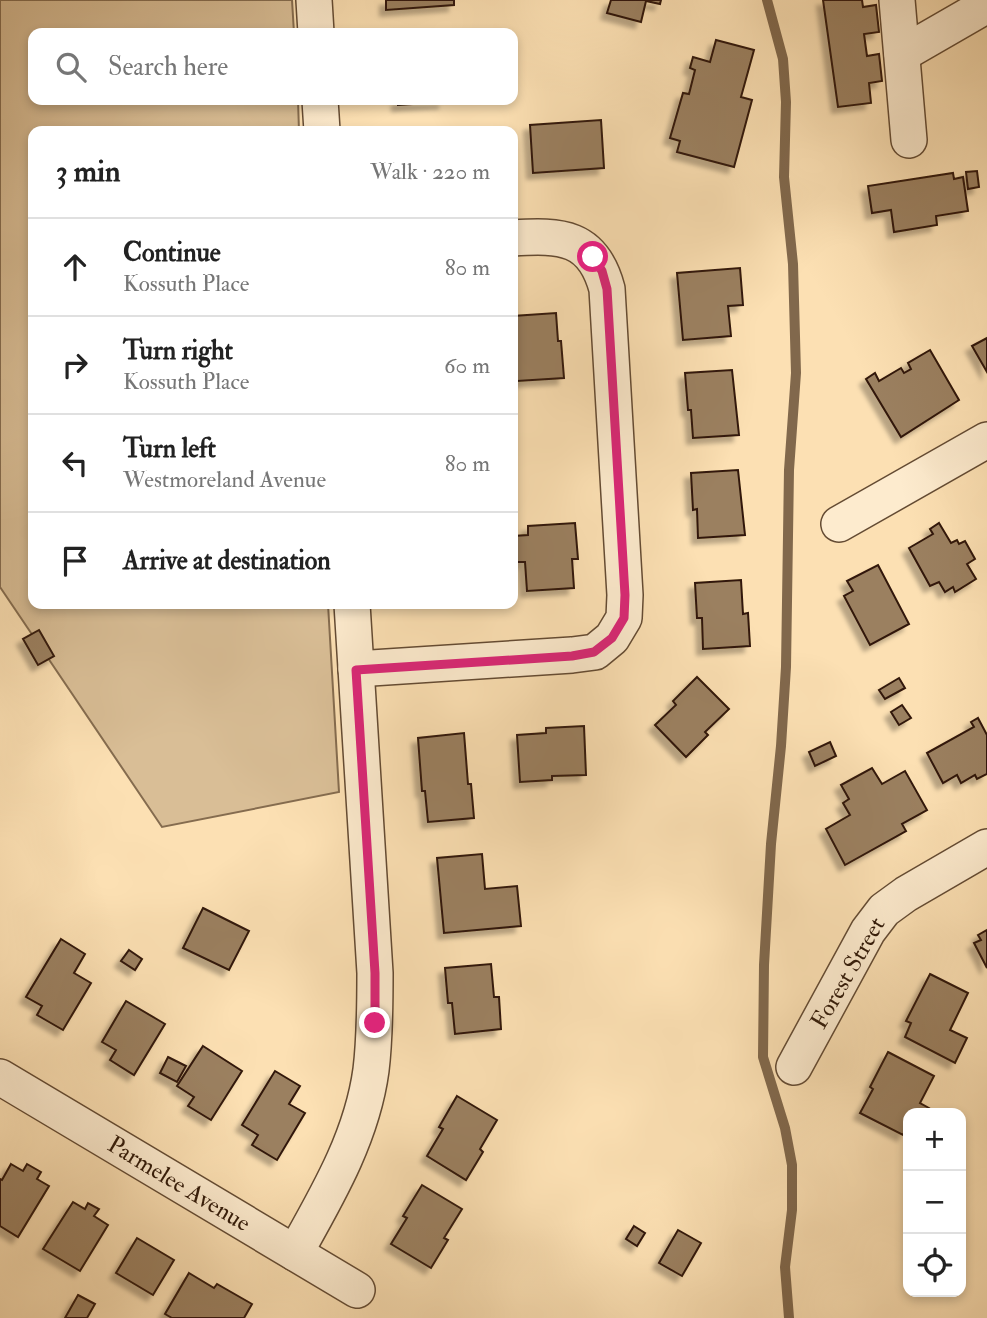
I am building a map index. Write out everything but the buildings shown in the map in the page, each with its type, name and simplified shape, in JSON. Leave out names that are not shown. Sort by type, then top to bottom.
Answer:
[{"type":"street","points":[[314,0],[316,28]]},
{"type":"street","points":[[897,0],[909,140]]},
{"type":"street","points":[[902,54],[987,5]]},
{"type":"street","points":[[320,105],[322,126]]},
{"type":"street","points":[[356,670],[572,656],[594,652],[612,638],[624,618],[607,289],[602,271],[582,246],[567,240],[551,237],[518,239]]},
{"type":"street","points":[[839,524],[987,440]]},
{"type":"street","points":[[295,1253],[345,1160],[360,1117],[371,1071],[375,973],[352,609]]},
{"type":"street","name":"Forest Street","points":[[794,1067],[867,930],[884,910],[906,894],[987,847]]},
{"type":"street","name":"Parmelee Avenue","points":[[0,1077],[357,1290]]},
{"type":"shaded area","points":[[0,0],[292,0],[294,28],[28,28],[28,105],[298,105],[299,126],[28,126],[28,609],[328,609],[339,792],[162,827],[0,587]]},
{"type":"waterway","points":[[767,0],[783,59],[786,102],[784,177],[793,264],[796,373],[789,470],[786,667],[771,844],[764,965],[763,1057],[785,1128],[792,1165],[792,1210],[785,1267],[789,1318]]},
{"type":"route","points":[[375,1023],[375,973],[356,670],[572,656],[594,652],[612,638],[624,618],[625,595],[607,289],[602,271],[593,257]]}]
